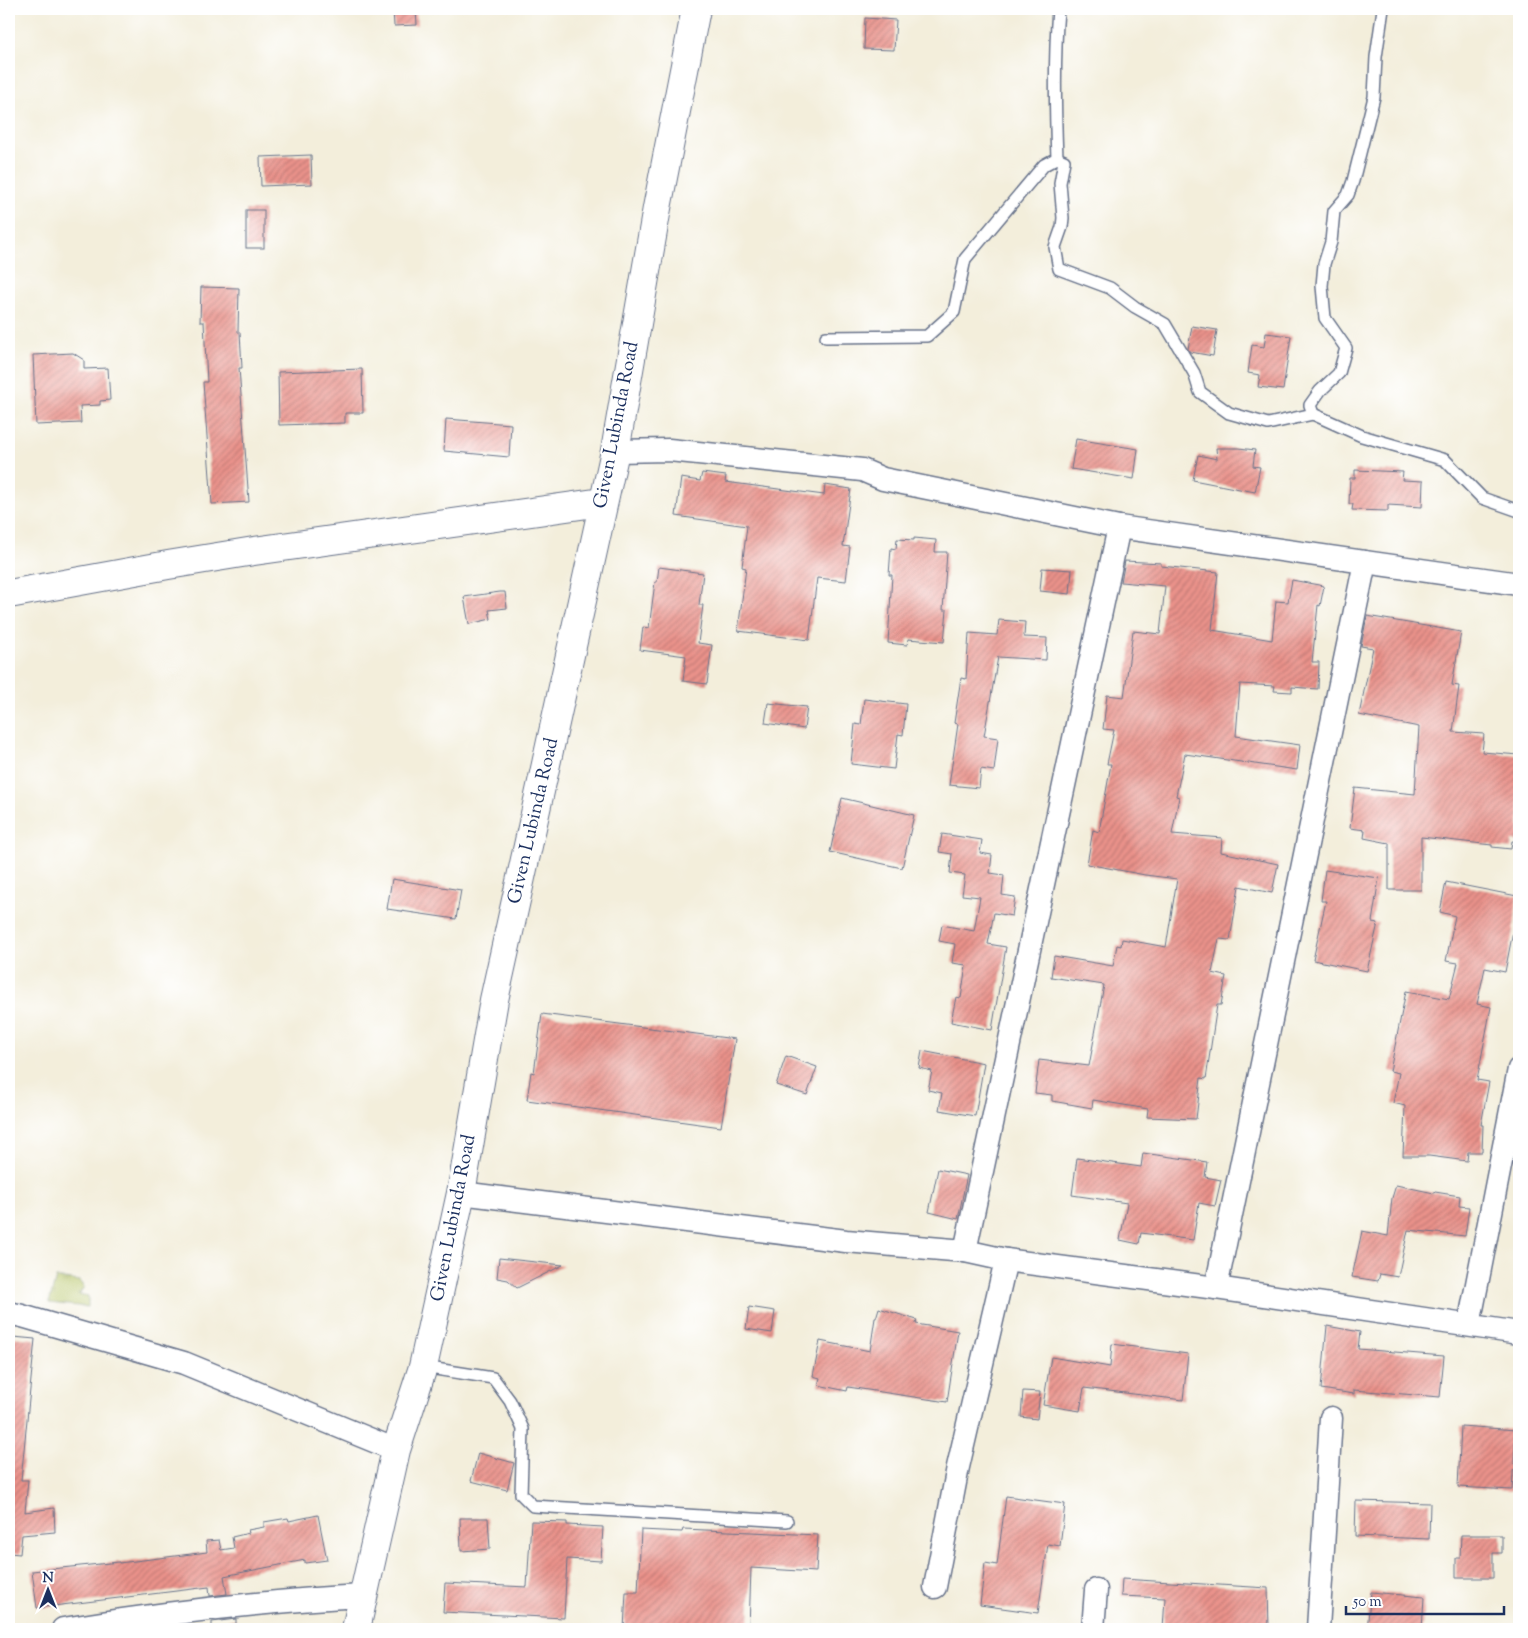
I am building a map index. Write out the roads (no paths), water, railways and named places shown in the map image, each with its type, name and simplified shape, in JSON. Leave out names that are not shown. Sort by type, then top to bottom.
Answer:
[{"type":"street","name":"Given Lubinda Road","points":[[356,1629],[396,1450],[423,1367],[461,1193],[494,1000],[559,711],[602,502],[615,451],[657,208],[696,9]]},
{"type":"street","points":[[615,451],[670,450],[862,470],[883,480],[1119,527],[1519,584]]},
{"type":"street","points":[[9,594],[254,551],[602,502]]},
{"type":"street","points":[[965,1251],[1119,527]]},
{"type":"street","points":[[1216,1288],[1366,562]]},
{"type":"street","points":[[1468,1325],[1519,1068]]},
{"type":"street","points":[[461,1193],[846,1241],[965,1251],[1006,1260],[1216,1288],[1519,1334]]},
{"type":"street","points":[[935,1587],[958,1468],[1006,1260]]},
{"type":"street","points":[[9,1313],[184,1363],[396,1450]]},
{"type":"street","points":[[1318,1629],[1331,1418]]},
{"type":"street","points":[[1093,1629],[1096,1590]]},
{"type":"street","points":[[63,1629],[230,1606],[364,1596]]},
{"type":"lane","points":[[1057,158],[1054,87],[1058,9]]},
{"type":"lane","points":[[1313,414],[1310,405],[1320,390],[1339,373],[1346,348],[1325,318],[1324,264],[1332,242],[1334,211],[1348,195],[1353,181],[1374,97],[1376,57],[1383,9]]},
{"type":"lane","points":[[826,337],[927,336],[954,312],[965,258],[1044,165],[1057,158]]},
{"type":"lane","points":[[1057,158],[1064,161],[1060,183],[1062,227],[1054,247],[1059,269],[1110,288],[1135,307],[1165,324],[1194,373],[1200,392],[1229,414],[1268,424],[1313,414],[1362,436],[1445,460],[1482,498],[1519,510]]},
{"type":"lane","points":[[423,1367],[493,1378],[510,1401],[523,1429],[521,1494],[533,1506],[787,1521]]}]
